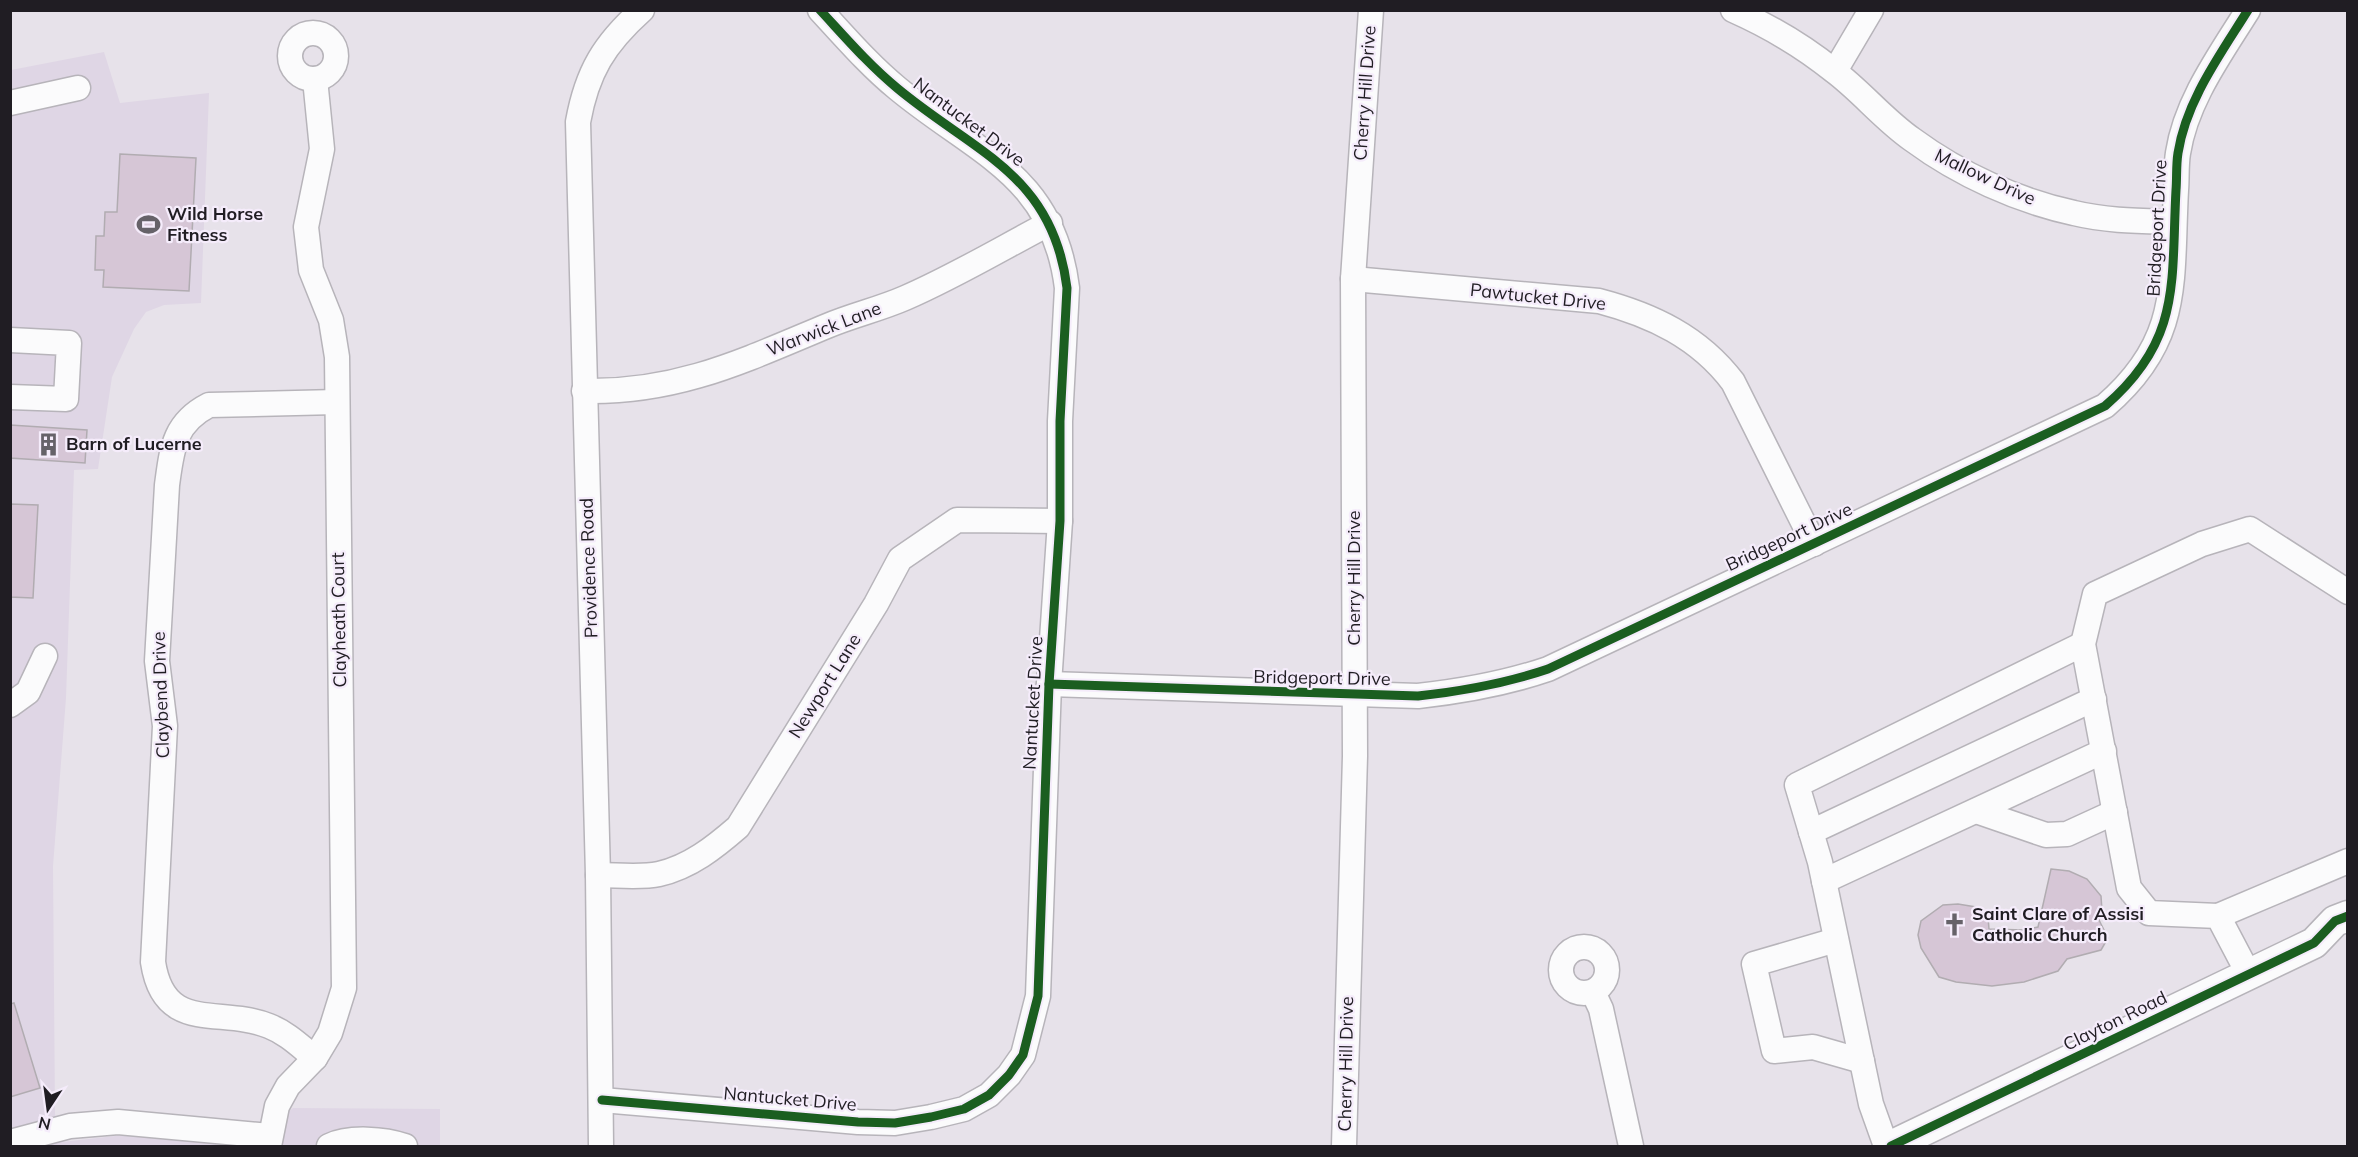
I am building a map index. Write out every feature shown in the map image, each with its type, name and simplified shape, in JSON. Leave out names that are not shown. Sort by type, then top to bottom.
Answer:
[{"type":"main road","name":"Clayton Road","points":[[2314,943],[2335,921],[2348,916]]},
{"type":"main road","name":"Clayton Road","points":[[1888,1146],[2314,943],[2348,939]]},
{"type":"street","name":"Providence Road","points":[[601,1146],[598,875],[578,122],[583,94],[594,65],[608,45],[642,10]]},
{"type":"street","name":"Nantucket Drive","points":[[602,1100],[895,1124],[964,1109],[989,1095],[1023,1055],[1038,996],[1049,684],[1060,521],[1060,421],[1067,288],[1065,269],[1050,223],[1036,200],[1017,177],[896,88],[820,10]]},
{"type":"street","name":"Cherry Hill Drive","points":[[1344,1146],[1355,756],[1353,279],[1371,10]]},
{"type":"street","name":"Mallow Drive","points":[[1732,10],[1762,22],[1835,71],[1912,140],[1953,166],[1996,186],[2074,213],[2116,220],[2174,222]]},
{"type":"street","points":[[1835,71],[1871,10]]},
{"type":"street","name":"Bridgeport Drive","points":[[1049,684],[1354,696],[1418,696],[1476,690],[1513,681],[1548,669],[2105,406],[2138,374],[2164,326],[2172,297],[2178,154],[2185,120],[2213,66],[2248,10]]},
{"type":"street","name":"Clayheath Court","points":[[269,1141],[277,1106],[288,1086],[315,1058],[330,1033],[344,988],[336,340],[331,320],[311,270],[306,227],[322,149],[315,80]]},
{"type":"street","points":[[10,103],[78,88]]},
{"type":"street","name":"Warwick Lane","points":[[584,391],[624,392],[663,386],[716,371],[844,319],[904,298],[1050,223]]},
{"type":"street","name":"Pawtucket Drive","points":[[1353,279],[1599,301],[1629,309],[1678,332],[1713,358],[1733,381],[1814,544]]},
{"type":"street","points":[[10,340],[69,343],[66,399],[10,397]]},
{"type":"street","name":"Claybend Drive","points":[[315,1058],[288,1036],[269,1026],[248,1020],[181,1011],[167,999],[156,981],[153,962],[165,726],[157,661],[167,485],[170,462],[183,424],[191,414],[209,405],[337,402]]},
{"type":"street","name":"Newport Lane","points":[[598,875],[658,874],[685,865],[714,849],[738,826],[876,604],[900,559],[957,520],[1060,521]]},
{"type":"street","points":[[2348,592],[2250,529],[2202,544],[2095,594],[2083,644],[2129,888],[2149,913],[2218,916],[2348,861]]},
{"type":"street","points":[[1888,1146],[1871,1104],[1822,871],[1797,785],[2083,644]]},
{"type":"street","points":[[10,705],[28,692],[45,656]]},
{"type":"street","points":[[1811,832],[2094,699]]},
{"type":"street","points":[[1822,871],[1976,811],[2104,752]]},
{"type":"street","points":[[1976,811],[2046,835],[2067,834],[2115,812]]},
{"type":"street","points":[[2218,916],[2249,975]]},
{"type":"street","points":[[1836,940],[1754,964],[1774,1051],[1813,1047],[1862,1061]]},
{"type":"street","points":[[1593,992],[1601,1009],[1631,1146]]},
{"type":"street","points":[[10,1142],[70,1126],[118,1122],[269,1141]]},
{"type":"street","points":[[329,1146],[337,1143],[378,1140],[405,1146]]},
{"type":"shaded area","points":[[104,52],[120,103],[209,93],[201,303],[164,305],[146,312],[134,329],[112,377],[98,469],[74,470],[66,698],[53,866],[55,1114],[62,1142],[133,1134],[245,1145],[293,1108],[440,1109],[440,1146],[11,1146],[11,70]]},
{"type":"building","name":"Wild Horse Fitness","points":[[120,154],[196,158],[189,291],[103,287],[104,270],[95,270],[96,236],[104,236],[105,212],[117,212]]},
{"type":"building","name":"Barn of Lucerne","points":[[10,425],[87,430],[85,463],[10,458]]},
{"type":"building","points":[[10,504],[38,505],[33,598],[10,597]]},
{"type":"building","name":"Saint Clare of Assisi Catholic Church","points":[[2051,869],[2069,871],[2087,879],[2101,896],[2102,911],[2099,920],[2108,938],[2101,950],[2067,959],[2058,971],[2024,982],[1992,986],[1956,982],[1939,977],[1921,948],[1918,935],[1921,921],[1943,905],[1958,904],[1976,907],[1988,917],[1989,929],[2024,930],[2038,927]]},
{"type":"building","points":[[14,1003],[40,1088],[10,1097],[10,1004]]},
{"type":"cycle path","points":[[602,1100],[858,1122],[895,1123],[931,1117],[964,1109],[989,1095],[1009,1075],[1023,1055],[1038,996],[1049,684],[1060,521],[1060,421],[1067,288],[1059,249],[1046,218],[1028,192],[981,150],[897,88],[820,10]]},
{"type":"cycle path","points":[[1049,684],[1418,696],[1516,679],[1548,669],[2105,406],[2130,382],[2148,357],[2160,333],[2172,281],[2177,162],[2182,134],[2196,97],[2248,10]]},
{"type":"cycle path","points":[[1891,1146],[2314,943],[2335,921],[2348,916]]},
{"type":"place","name":"Wild Horse Fitness","points":[[149,224]]},
{"type":"place","name":"Barn of Lucerne","points":[[48,444]]},
{"type":"place","name":"Saint Clare of Assisi Catholic Church","points":[[1954,924]]}]
